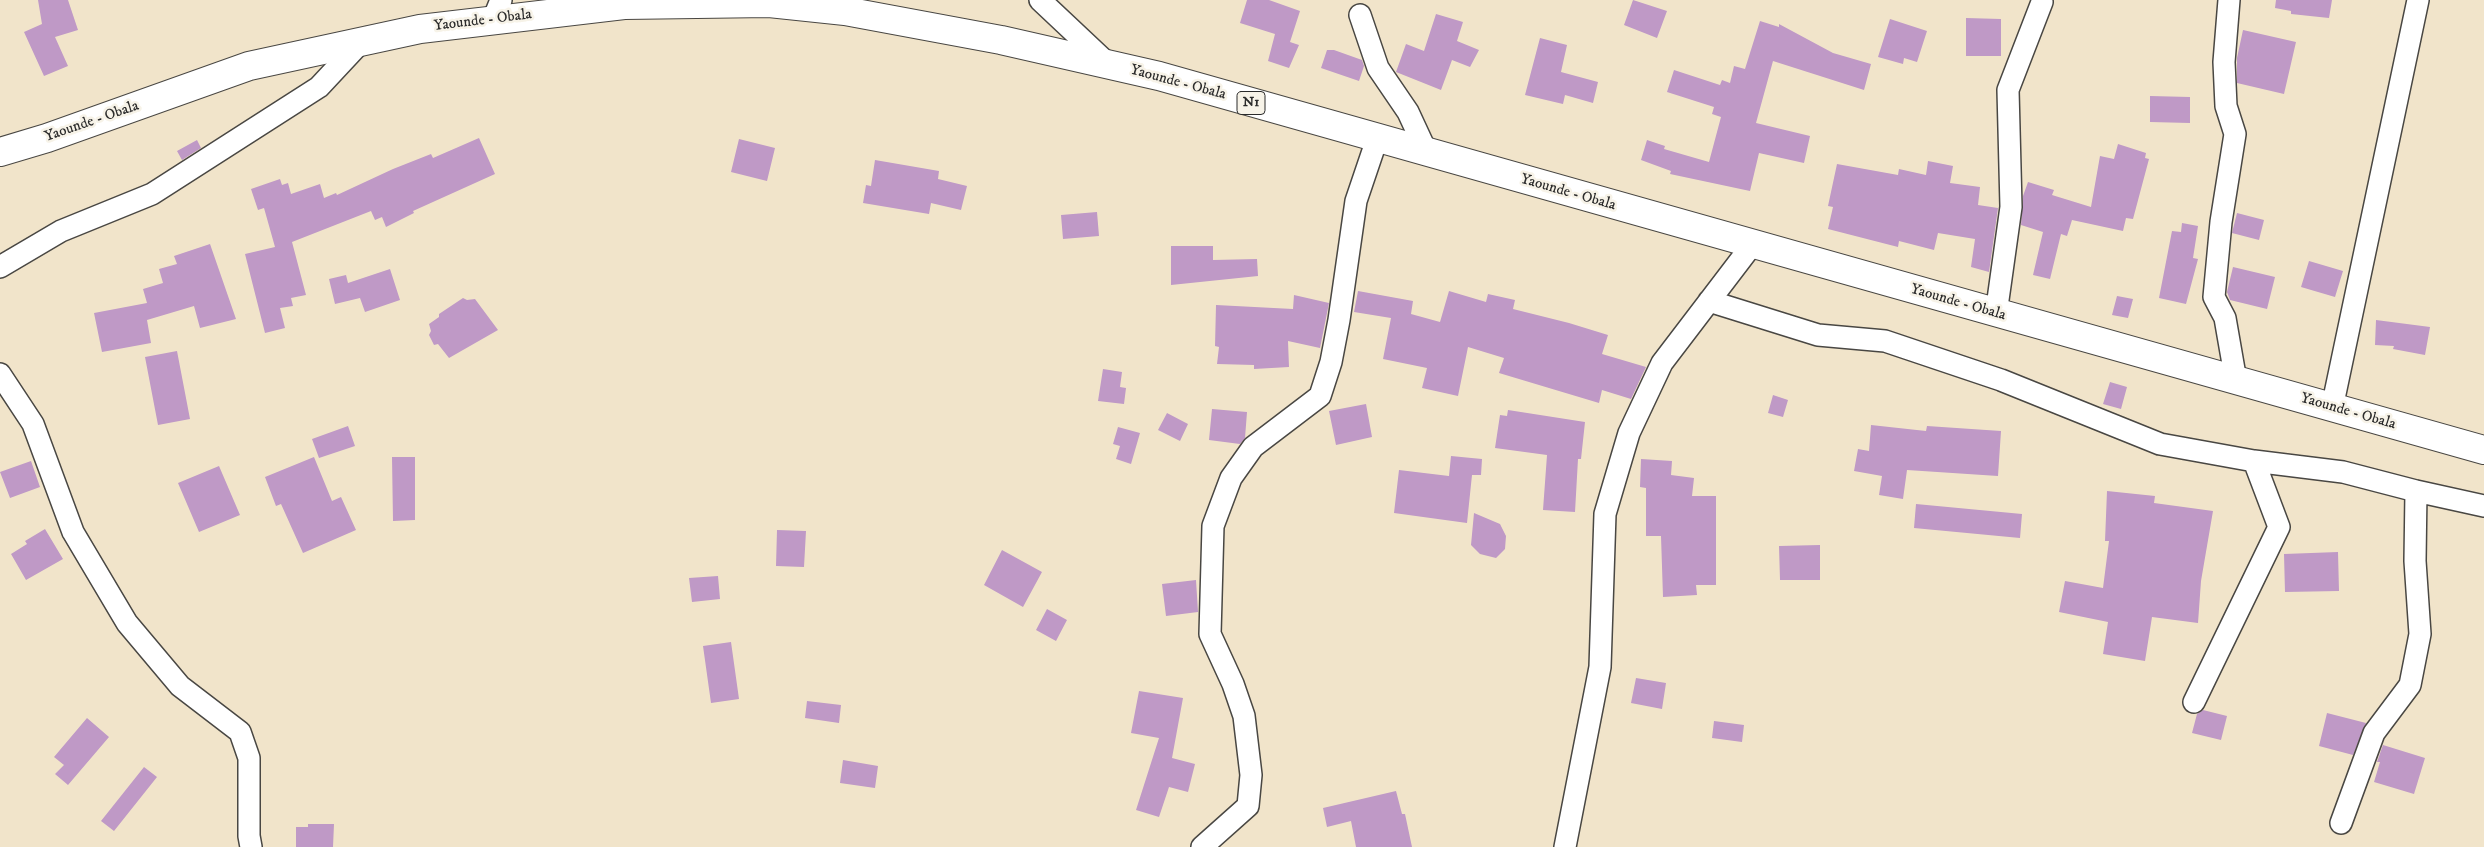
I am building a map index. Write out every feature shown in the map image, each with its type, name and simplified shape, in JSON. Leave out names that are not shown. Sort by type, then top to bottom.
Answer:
[{"type":"highway","name":"Yaounde - Obala","points":[[0,152],[47,138],[249,66],[420,29],[497,10],[717,2],[769,3],[844,11],[1002,40],[1169,79],[1996,314],[2484,450]]},
{"type":"street","points":[[1040,0],[1108,64]]},
{"type":"street","points":[[2229,0],[2224,62],[2226,106],[2235,134],[2221,222],[2214,296],[2225,318],[2236,381]]},
{"type":"street","points":[[2332,408],[2418,0]]},
{"type":"street","points":[[1996,314],[2011,207],[2008,90],[2042,2]]},
{"type":"street","points":[[1360,15],[1378,68],[1408,112],[1428,153]]},
{"type":"street","points":[[0,267],[62,231],[152,194],[319,87],[361,42]]},
{"type":"street","points":[[1202,847],[1248,806],[1251,775],[1244,716],[1233,684],[1210,634],[1214,526],[1231,478],[1253,447],[1320,396],[1331,362],[1339,320],[1356,201],[1377,139]]},
{"type":"street","points":[[1565,847],[1600,667],[1605,514],[1629,433],[1662,363],[1752,245]]},
{"type":"street","points":[[1709,301],[1818,335],[1885,341],[2001,380],[2160,444],[2254,461],[2343,472],[2484,506]]},
{"type":"street","points":[[0,374],[33,424],[73,532],[127,623],[180,686],[240,732],[249,758],[249,836],[251,847]]},
{"type":"street","points":[[2194,702],[2279,527],[2254,461]]},
{"type":"street","points":[[2341,823],[2374,733],[2410,685],[2420,634],[2415,561],[2416,491]]},
{"type":"building","points":[[38,0],[68,0],[78,30],[55,37],[68,66],[44,76],[24,32],[42,24]]},
{"type":"building","points":[[1247,0],[1269,0],[1300,11],[1290,42],[1299,45],[1289,68],[1268,61],[1275,34],[1240,23]]},
{"type":"building","points":[[1633,0],[1667,11],[1657,38],[1624,25]]},
{"type":"building","points":[[2276,0],[2332,0],[2329,18],[2291,14],[2291,11],[2275,8]]},
{"type":"building","points":[[1436,14],[1463,22],[1457,41],[1479,50],[1470,67],[1452,60],[1441,90],[1396,72],[1406,44],[1424,51]]},
{"type":"building","points":[[1966,18],[2001,19],[2001,56],[1966,56]]},
{"type":"building","points":[[1890,19],[1927,31],[1917,62],[1904,58],[1903,64],[1878,57]]},
{"type":"building","points":[[1760,21],[1779,27],[1779,24],[1833,53],[1871,64],[1864,90],[1773,61],[1756,123],[1810,136],[1804,163],[1759,153],[1750,191],[1670,174],[1671,171],[1641,160],[1647,140],[1665,146],[1664,149],[1709,162],[1721,117],[1712,114],[1714,107],[1667,92],[1674,70],[1720,85],[1722,80],[1730,83],[1734,66],[1745,69]]},
{"type":"building","points":[[2243,30],[2296,42],[2284,94],[2237,83],[2237,58]]},
{"type":"building","points":[[1540,38],[1567,45],[1561,72],[1598,82],[1593,103],[1565,95],[1563,104],[1525,95]]},
{"type":"building","points":[[1327,50],[1334,50],[1362,60],[1364,66],[1359,81],[1321,68]]},
{"type":"building","points":[[2150,96],[2190,97],[2190,123],[2150,122]]},
{"type":"building","points":[[479,138],[495,174],[413,211],[414,213],[386,227],[382,217],[375,220],[371,211],[292,242],[306,295],[291,298],[293,306],[280,308],[285,328],[265,333],[245,254],[275,247],[264,208],[258,210],[251,189],[280,179],[282,185],[288,183],[291,194],[320,184],[324,198],[336,193],[337,195],[431,154],[433,158]]},
{"type":"building","points":[[739,139],[775,148],[767,181],[731,172]]},
{"type":"building","points":[[197,140],[201,148],[182,160],[177,151]]},
{"type":"building","points":[[2118,144],[2146,153],[2145,158],[2149,159],[2133,219],[2126,218],[2123,231],[2072,220],[2067,236],[2061,234],[2050,279],[2033,275],[2043,232],[2021,225],[2023,196],[2028,182],[2054,190],[2052,195],[2091,207],[2100,156],[2114,159]]},
{"type":"building","points":[[875,160],[939,171],[938,179],[967,186],[961,210],[931,203],[929,214],[863,203],[866,185],[871,186]]},
{"type":"building","points":[[1928,161],[1953,166],[1950,183],[1980,187],[1978,205],[1998,208],[1989,272],[1971,267],[1975,239],[1938,233],[1934,250],[1899,241],[1898,247],[1828,229],[1833,207],[1828,206],[1837,164],[1898,175],[1899,169],[1926,175]]},
{"type":"building","points":[[1097,212],[1099,236],[1063,239],[1061,215]]},
{"type":"building","points":[[2237,213],[2264,220],[2259,240],[2232,233]]},
{"type":"building","points":[[2182,223],[2198,226],[2193,258],[2198,259],[2186,304],[2159,298],[2172,231],[2181,232]]},
{"type":"building","points":[[210,244],[236,319],[200,328],[194,306],[147,320],[151,343],[102,352],[94,313],[147,303],[143,289],[163,283],[159,269],[177,264],[174,256]]},
{"type":"building","points":[[1171,246],[1213,246],[1213,260],[1257,259],[1258,276],[1171,285]]},
{"type":"building","points":[[2309,261],[2343,271],[2335,297],[2301,287]]},
{"type":"building","points":[[2233,267],[2275,277],[2267,309],[2230,300],[2227,292]]},
{"type":"building","points":[[390,269],[400,300],[365,312],[360,298],[335,304],[329,279],[346,275],[348,283]]},
{"type":"building","points":[[1358,291],[1413,301],[1411,314],[1440,322],[1449,291],[1486,302],[1488,294],[1515,300],[1513,309],[1608,335],[1602,354],[1646,367],[1631,399],[1602,390],[1599,403],[1499,373],[1504,358],[1468,347],[1458,396],[1422,388],[1427,368],[1383,359],[1391,318],[1354,312]]},
{"type":"building","points":[[1294,295],[1329,303],[1320,348],[1288,341],[1289,367],[1254,369],[1254,365],[1217,364],[1219,347],[1215,346],[1216,305],[1293,309]]},
{"type":"building","points":[[2117,296],[2133,299],[2128,318],[2112,315]]},
{"type":"building","points":[[463,298],[467,300],[475,299],[498,330],[449,358],[438,344],[434,345],[429,335],[431,331],[429,324],[439,317],[439,314]]},
{"type":"building","points":[[2376,320],[2430,327],[2425,355],[2393,349],[2394,346],[2375,345]]},
{"type":"building","points":[[177,351],[190,419],[158,425],[145,357]]},
{"type":"building","points":[[1103,369],[1122,372],[1120,387],[1126,388],[1124,404],[1098,401]]},
{"type":"building","points":[[2110,382],[2127,387],[2121,409],[2103,404]]},
{"type":"building","points":[[1773,395],[1788,400],[1783,417],[1768,413]]},
{"type":"building","points":[[1366,404],[1372,437],[1336,445],[1329,411]]},
{"type":"building","points":[[1212,409],[1247,412],[1245,438],[1240,444],[1209,440]]},
{"type":"building","points":[[1508,410],[1585,422],[1581,459],[1578,459],[1575,512],[1543,510],[1547,455],[1495,448],[1500,415],[1507,416]]},
{"type":"building","points":[[1167,413],[1188,424],[1180,441],[1158,430]]},
{"type":"building","points":[[1871,425],[1926,431],[1927,426],[2001,431],[1998,476],[1907,470],[1903,499],[1879,495],[1882,476],[1854,471],[1858,449],[1869,451]]},
{"type":"building","points":[[348,426],[355,446],[319,458],[312,439]]},
{"type":"building","points":[[1118,427],[1140,433],[1131,464],[1116,459],[1120,446],[1113,444]]},
{"type":"building","points":[[1451,456],[1482,459],[1481,475],[1472,475],[1467,523],[1394,513],[1399,470],[1449,476]]},
{"type":"building","points":[[314,457],[332,501],[341,497],[356,530],[303,553],[281,504],[276,506],[265,477]]},
{"type":"building","points":[[392,457],[415,457],[415,520],[393,521]]},
{"type":"building","points":[[1641,459],[1672,461],[1671,475],[1694,478],[1692,496],[1716,496],[1716,585],[1696,585],[1697,595],[1663,597],[1661,536],[1646,536],[1646,488],[1640,487]]},
{"type":"building","points":[[31,461],[40,487],[10,498],[0,472]]},
{"type":"building","points":[[219,466],[240,515],[199,532],[178,483]]},
{"type":"building","points":[[2107,491],[2155,496],[2154,503],[2213,511],[2201,581],[2198,623],[2152,617],[2145,661],[2103,654],[2108,622],[2059,612],[2065,581],[2103,588],[2109,541],[2105,541]]},
{"type":"building","points":[[1916,504],[2022,514],[2020,538],[1914,528]]},
{"type":"building","points":[[1474,513],[1500,524],[1506,536],[1505,549],[1496,558],[1480,554],[1471,545]]},
{"type":"building","points":[[45,529],[63,559],[26,580],[11,554],[27,544],[25,541]]},
{"type":"building","points":[[777,530],[806,531],[804,567],[776,566]]},
{"type":"building","points":[[1820,545],[1820,580],[1780,580],[1779,546]]},
{"type":"building","points":[[1002,550],[1042,572],[1023,607],[984,585]]},
{"type":"building","points":[[2338,552],[2339,591],[2285,592],[2284,554]]},
{"type":"building","points":[[718,576],[720,599],[692,602],[689,578]]},
{"type":"building","points":[[1196,580],[1198,612],[1166,616],[1162,584]]},
{"type":"building","points":[[1047,609],[1067,620],[1056,641],[1036,630]]},
{"type":"building","points":[[731,642],[739,699],[711,703],[703,646]]},
{"type":"building","points":[[1636,678],[1666,683],[1662,709],[1631,703]]},
{"type":"building","points":[[1139,691],[1183,698],[1172,758],[1195,764],[1188,792],[1169,787],[1159,817],[1136,810],[1159,738],[1131,733]]},
{"type":"building","points":[[807,701],[841,705],[839,723],[805,718]]},
{"type":"building","points":[[2203,710],[2227,716],[2221,740],[2192,733],[2197,714]]},
{"type":"building","points":[[2327,713],[2366,723],[2353,755],[2319,746]]},
{"type":"building","points":[[87,718],[109,737],[68,785],[55,774],[64,765],[54,757]]},
{"type":"building","points":[[1714,721],[1744,725],[1742,742],[1712,738]]},
{"type":"building","points":[[2383,745],[2425,758],[2414,794],[2374,782],[2380,762],[2377,762]]},
{"type":"building","points":[[843,760],[878,766],[875,788],[840,783]]},
{"type":"building","points":[[144,767],[157,777],[114,831],[101,821]]},
{"type":"building","points":[[1396,791],[1402,814],[1405,814],[1412,847],[1356,847],[1351,821],[1327,827],[1323,808]]},
{"type":"building","points":[[308,824],[334,824],[333,847],[296,847],[296,827],[308,827]]}]
